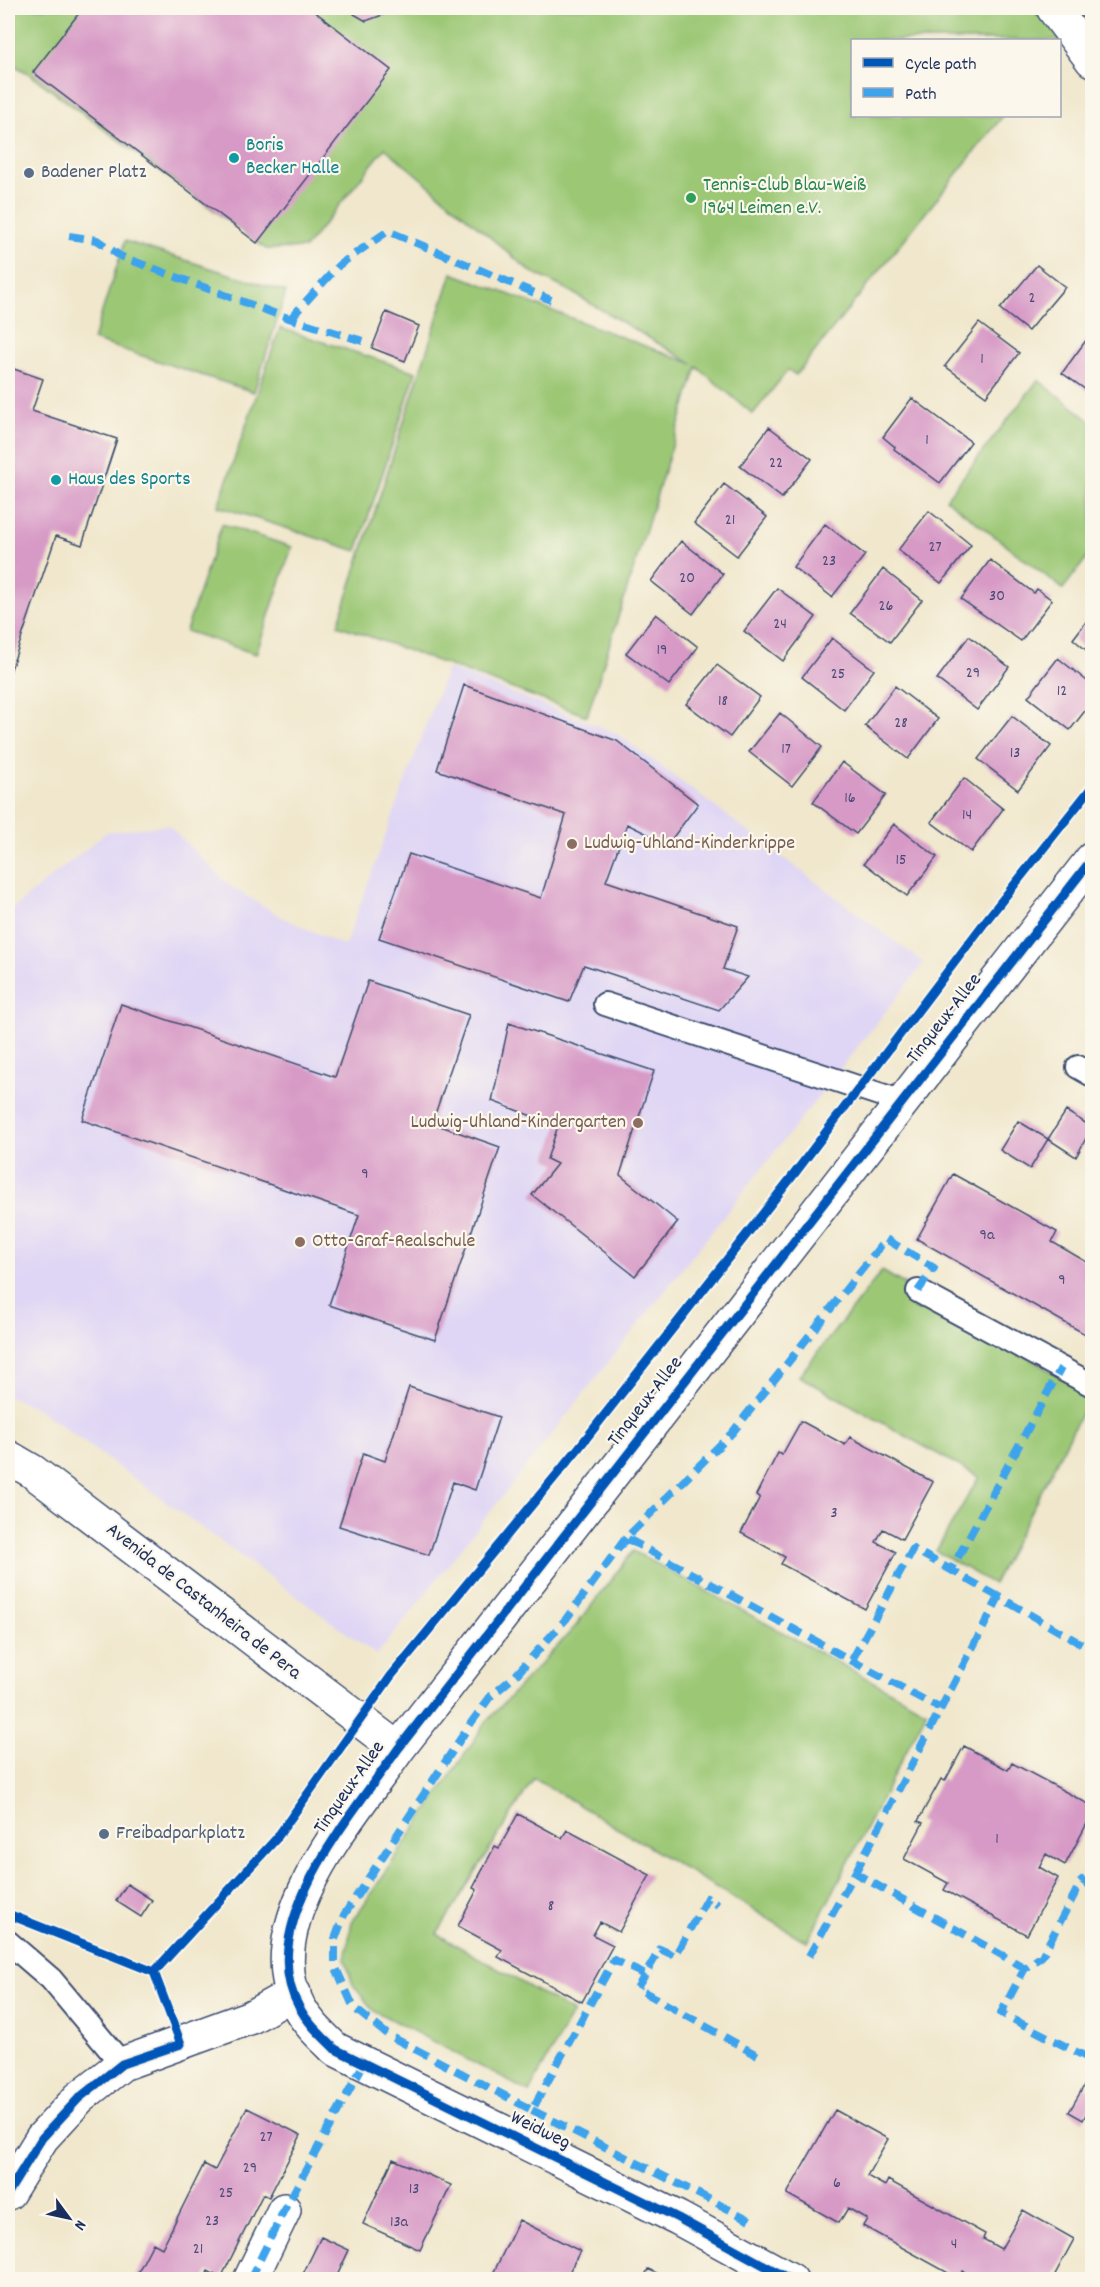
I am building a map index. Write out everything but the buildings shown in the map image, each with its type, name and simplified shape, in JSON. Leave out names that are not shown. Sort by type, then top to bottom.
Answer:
[{"type":"street","points":[[1053,8],[1092,60]]},
{"type":"street","name":"Tinqueux-Allee","points":[[294,1993],[288,1975],[287,1954],[297,1904],[310,1878],[398,1749],[1092,859]]},
{"type":"street","name":"Avenida de Castanheira de Pera","points":[[8,1457],[33,1471],[398,1749]]},
{"type":"street","points":[[8,2193],[42,2138],[79,2098],[122,2064],[251,2017],[294,1993]]},
{"type":"street","name":"Weidweg","points":[[294,1993],[298,2006],[314,2029],[335,2049],[678,2218],[791,2280]]},
{"type":"street","points":[[250,2280],[284,2210]]},
{"type":"lane","points":[[605,1004],[903,1102]]},
{"type":"lane","points":[[918,1291],[1092,1385]]},
{"type":"lane","points":[[8,1942],[51,1979],[122,2064]]},
{"type":"shaded area","name":"Otto-Graf-Realschule","points":[[447,668],[616,733],[924,963],[377,1655],[37,1408],[8,1396],[8,912],[107,832],[168,825],[230,886],[285,919],[345,946]]},
{"type":"green space","name":"Tennis-Club Blau-Weiß 1964 Leimen e.V.","points":[[8,8],[1092,8],[1092,19],[1061,45],[1061,39],[851,39],[851,117],[1002,117],[796,375],[788,370],[753,414],[697,367],[587,716],[338,625],[452,273],[693,364],[568,290],[530,271],[385,148],[305,248],[266,249],[28,73],[8,62]]},
{"type":"green space","points":[[125,241],[286,292],[254,392],[93,340]]},
{"type":"green space","points":[[280,328],[416,372],[357,551],[218,506]]},
{"type":"green space","points":[[1038,380],[1092,422],[1092,551],[1063,589],[946,499]]},
{"type":"green space","points":[[222,524],[292,547],[256,654],[186,631]]},
{"type":"green space","points":[[882,1271],[1091,1395],[993,1584],[936,1551],[979,1477],[799,1376]]},
{"type":"green space","points":[[633,1551],[927,1711],[807,1942],[534,1778],[437,1934],[573,2012],[529,2092],[373,2010],[353,1985],[345,1959],[352,1922],[487,1721],[575,1627]]},
{"type":"marked path","points":[[290,319],[339,265],[388,231],[551,300]]},
{"type":"marked path","points":[[69,236],[97,240],[120,256],[279,315],[369,343]]},
{"type":"marked path","points":[[918,1291],[934,1268],[886,1239],[732,1433],[626,1538],[939,1708]]},
{"type":"marked path","points":[[999,1597],[951,1570],[1061,1368]]},
{"type":"marked path","points":[[626,1538],[566,1619],[516,1675],[490,1697],[471,1723],[344,1915],[335,1939],[335,1966],[354,2008],[388,2035],[532,2110],[614,1960],[645,1975],[660,1949],[675,1956],[707,1898],[718,1905]]},
{"type":"marked path","points":[[852,1660],[913,1549],[951,1570]]},
{"type":"marked path","points":[[855,1873],[999,1597],[1092,1650]]},
{"type":"marked path","points":[[809,1956],[855,1873],[1025,1968]]},
{"type":"marked path","points":[[1092,1887],[1082,1880],[1042,1956],[1025,1968],[1001,2013],[1092,2060]]},
{"type":"marked path","points":[[645,1975],[637,1988],[764,2059]]},
{"type":"marked path","points":[[250,2280],[284,2210],[363,2065]]},
{"type":"marked path","points":[[532,2110],[750,2220]]},
{"type":"cycle path","points":[[154,1972],[276,1839],[391,1676],[577,1450],[795,1173],[988,918],[1092,787]]},
{"type":"cycle path","points":[[791,2280],[678,2218],[335,2049],[311,2024],[299,2007],[288,1975],[289,1941],[298,1906],[314,1872],[357,1805],[398,1749],[1092,859]]},
{"type":"cycle path","points":[[8,1914],[154,1972],[181,2044],[122,2064],[79,2098],[42,2138],[8,2193]]},
{"type":"place","name":"Boris Becker Halle","points":[[234,158]]},
{"type":"place","name":"Badener Platz","points":[[29,173]]},
{"type":"place","name":"Tennis-Club Blau-Weiß 1964 Leimen e.V.","points":[[691,198]]},
{"type":"place","name":"Haus des Sports","points":[[56,480]]},
{"type":"place","name":"Ludwig-Uhland-Kinderkrippe","points":[[572,844]]},
{"type":"place","name":"Ludwig-Uhland-Kindergarten","points":[[638,1123]]},
{"type":"place","name":"Otto-Graf-Realschule","points":[[300,1242]]},
{"type":"place","name":"Freibadparkplatz","points":[[104,1834]]}]
